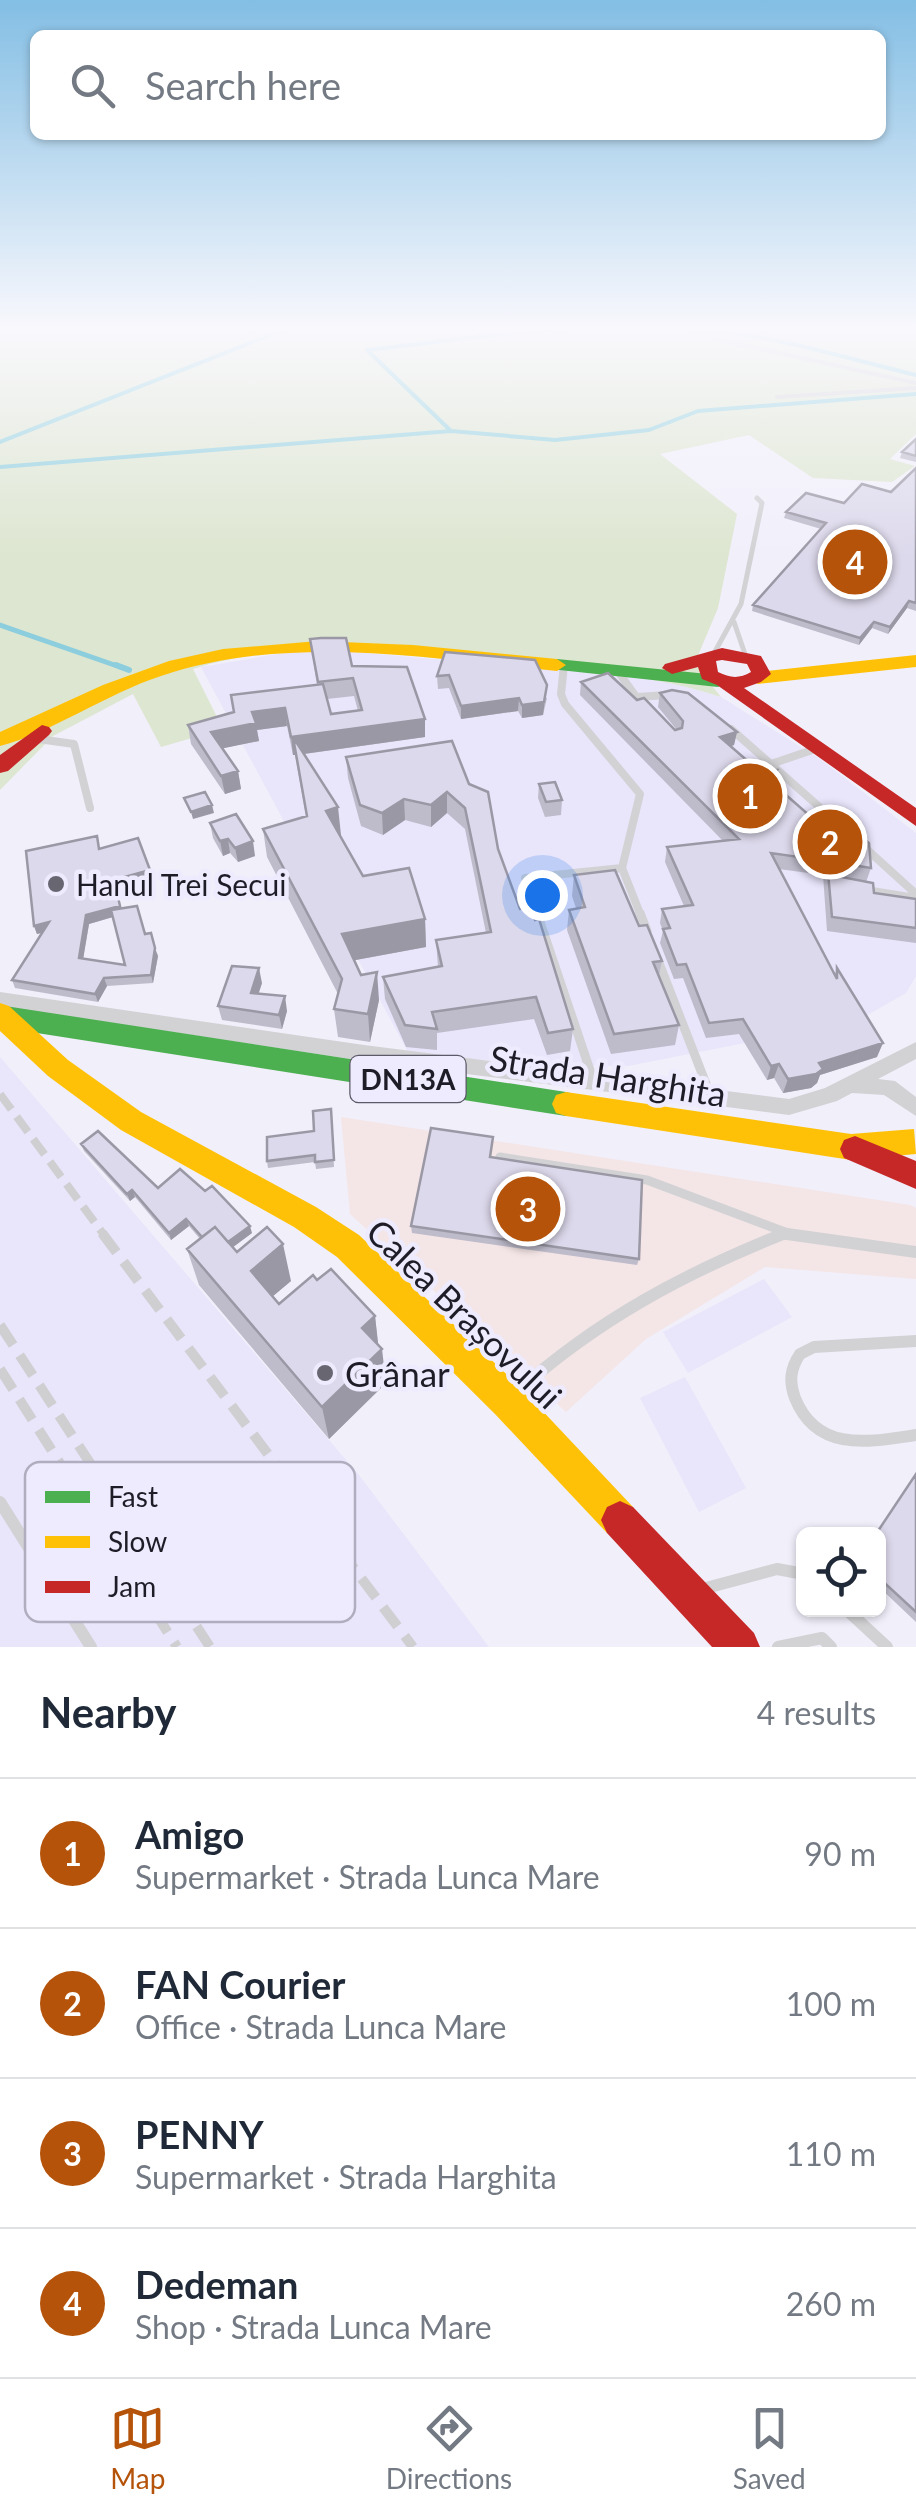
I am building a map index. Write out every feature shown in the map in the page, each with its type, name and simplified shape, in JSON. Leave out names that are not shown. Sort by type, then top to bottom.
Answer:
[{"type":"main road","points":[[0,740],[174,666],[282,645],[331,644],[644,672],[820,670],[916,661]]},
{"type":"main road","points":[[753,669],[782,722]]},
{"type":"main road","points":[[715,670],[916,819]]},
{"type":"main road","points":[[0,766],[69,712]]},
{"type":"main road","name":"Strada Harghita","points":[[0,1015],[815,1142],[915,1148]]},
{"type":"main road","name":"Calea Brașovului","points":[[0,1015],[58,1068],[130,1120],[305,1216],[348,1246],[508,1401],[740,1647]]},
{"type":"main road","name":"Strada Harghita","points":[[851,1146],[916,1174]]},
{"type":"street","points":[[0,1000],[595,1084],[789,1106],[817,1101],[916,1050]]},
{"type":"street","points":[[841,1090],[888,1087],[916,1108]]},
{"type":"lane","points":[[715,670],[717,640],[734,622],[759,537],[762,503],[758,498]]},
{"type":"lane","points":[[734,622],[753,669]]},
{"type":"lane","points":[[564,664],[560,683],[565,704],[640,794],[622,868],[648,936]]},
{"type":"lane","points":[[616,669],[645,708]]},
{"type":"lane","points":[[637,698],[680,696]]},
{"type":"lane","points":[[716,718],[835,821]]},
{"type":"lane","points":[[33,739],[74,744],[90,808]]},
{"type":"lane","points":[[770,764],[819,748]]},
{"type":"lane","points":[[849,833],[916,896]]},
{"type":"lane","points":[[595,1084],[525,878],[622,868]]},
{"type":"lane","points":[[853,888],[916,896]]},
{"type":"lane","points":[[655,953],[712,1098]]},
{"type":"lane","points":[[500,1157],[647,1180],[782,1234],[916,1252]]},
{"type":"lane","points":[[508,1401],[596,1324],[638,1298],[698,1268],[782,1234]]},
{"type":"lane","points":[[916,1342],[815,1347],[797,1360],[792,1379],[802,1415],[830,1438],[844,1442],[916,1436]]},
{"type":"lane","points":[[0,1502],[25,1541]]},
{"type":"lane","points":[[689,1593],[778,1569],[796,1572]]},
{"type":"lane","points":[[855,1617],[886,1647]]},
{"type":"lane","points":[[76,1622],[92,1647]]},
{"type":"lane","points":[[778,1647],[822,1638],[831,1647]]},
{"type":"shaded area","points":[[343,651],[661,679],[721,697],[820,759],[916,833],[916,976],[906,993],[857,1021],[628,1066],[547,1065],[409,1054],[201,667],[289,652]]},
{"type":"shaded area","points":[[0,1057],[348,1462],[25,1462],[25,1622],[355,1622],[355,1470],[489,1647],[0,1647]]},
{"type":"shaded area","points":[[341,1117],[910,1205],[916,1208],[916,1279],[765,1267],[646,1339],[566,1412],[350,1214]]},
{"type":"shaded area","points":[[764,1279],[792,1317],[688,1373],[663,1332]]},
{"type":"shaded area","points":[[685,1377],[746,1488],[699,1512],[640,1398]]},
{"type":"green space","points":[[0,403],[916,403],[916,434],[890,459],[915,466],[892,482],[813,478],[749,435],[660,454],[737,514],[718,608],[699,653],[699,670],[721,697],[668,683],[586,671],[347,651],[269,653],[193,669],[223,729],[161,747],[133,694],[53,736],[0,790]]},
{"type":"building","points":[[916,439],[916,456],[902,452]]},
{"type":"building","points":[[916,468],[916,603],[909,601],[890,627],[874,622],[860,638],[753,605],[826,523],[786,512],[806,493],[844,503],[862,484],[891,492]]},
{"type":"building","points":[[346,638],[352,666],[407,667],[425,719],[291,737],[285,708],[252,712],[256,723],[211,732],[238,771],[221,776],[188,725],[234,712],[231,695],[323,684],[331,714],[362,710],[353,678],[318,682],[310,639]]},
{"type":"building","points":[[445,652],[535,660],[547,685],[544,702],[522,705],[519,698],[461,706],[449,675],[437,676]]},
{"type":"building","points":[[608,673],[637,700],[644,698],[675,730],[682,728],[683,721],[660,693],[688,693],[737,732],[720,737],[758,770],[777,770],[769,780],[811,817],[833,812],[869,843],[871,868],[840,863],[834,869],[836,876],[873,883],[874,893],[916,899],[916,928],[832,917],[827,861],[771,853],[837,979],[837,968],[883,1043],[819,1063],[823,1069],[816,1074],[788,1079],[779,1064],[771,1066],[743,1019],[709,1023],[686,964],[677,965],[663,929],[670,928],[662,909],[693,905],[667,847],[739,839],[581,682]]},
{"type":"building","points":[[293,737],[338,807],[326,811],[363,876],[409,868],[425,919],[342,934],[361,975],[377,972],[368,1014],[334,1009],[342,979],[263,829],[307,816]]},
{"type":"building","points":[[452,741],[469,784],[488,792],[498,849],[520,909],[531,908],[535,920],[539,919],[573,1029],[548,1033],[536,997],[432,1012],[437,1029],[405,1025],[383,977],[442,966],[436,940],[491,932],[465,808],[447,792],[431,805],[404,799],[382,813],[360,805],[346,757]]},
{"type":"building","points":[[555,782],[562,800],[546,802],[539,784]]},
{"type":"building","points":[[205,792],[212,805],[191,812],[184,798]]},
{"type":"building","points":[[236,814],[253,841],[235,848],[228,839],[220,841],[210,823]]},
{"type":"building","points":[[97,836],[99,849],[138,838],[150,870],[114,880],[120,906],[86,915],[79,958],[125,965],[111,910],[137,906],[145,934],[151,933],[155,948],[151,975],[104,978],[95,994],[12,980],[49,922],[34,926],[26,851]]},
{"type":"building","points":[[615,870],[639,926],[647,925],[662,961],[653,962],[679,1025],[614,1034],[569,910],[585,907],[574,875]]},
{"type":"building","points":[[232,966],[259,968],[251,993],[285,996],[279,1015],[218,1006]]},
{"type":"building","points":[[331,1109],[334,1160],[315,1162],[315,1155],[267,1161],[267,1137],[314,1131],[313,1111]]},
{"type":"building","points":[[431,1128],[493,1137],[490,1157],[642,1180],[639,1259],[411,1226]]},
{"type":"building","points":[[98,1131],[158,1188],[180,1169],[205,1191],[212,1186],[250,1226],[228,1242],[215,1227],[202,1237],[186,1219],[169,1233],[132,1190],[127,1194],[81,1144]]},
{"type":"building","points":[[215,1227],[237,1252],[267,1227],[283,1244],[251,1271],[279,1304],[313,1275],[317,1280],[331,1269],[375,1316],[362,1328],[382,1349],[322,1407],[187,1249]]},
{"type":"building","points":[[916,1474],[916,1612],[886,1584],[886,1527],[881,1527]]},
{"type":"waterway","points":[[0,442],[99,403]]},
{"type":"waterway","points":[[422,403],[451,431]]},
{"type":"waterway","points":[[451,431],[555,440],[649,430],[698,411],[802,403]]},
{"type":"waterway","points":[[0,467],[451,431]]},
{"type":"waterway","points":[[0,625],[123,668]]},
{"type":"waterway","points":[[116,665],[129,670]]},
{"type":"railway","points":[[0,1094],[104,1235]]},
{"type":"railway","points":[[102,1233],[274,1462]]},
{"type":"railway","points":[[0,1325],[89,1462]]},
{"type":"railway","points":[[0,1369],[59,1462]]},
{"type":"railway","points":[[355,1570],[413,1647]]},
{"type":"railway","points":[[161,1622],[177,1647]]},
{"type":"railway","points":[[194,1622],[210,1647]]},
{"type":"traffic: fast","points":[[557,665],[718,681]]},
{"type":"traffic: fast","points":[[5,1017],[566,1104]]},
{"type":"traffic: slow","points":[[0,740],[132,680],[223,655],[271,649],[366,648],[557,665]]},
{"type":"traffic: slow","points":[[758,678],[916,661]]},
{"type":"traffic: slow","points":[[0,1014],[58,1068],[131,1121],[305,1217],[348,1246],[508,1401],[620,1520]]},
{"type":"traffic: slow","points":[[566,1104],[851,1147],[914,1142]]},
{"type":"traffic: jam","points":[[672,668],[722,654],[754,660],[761,674],[742,683],[729,683],[709,675],[707,661]]},
{"type":"traffic: jam","points":[[725,683],[916,819]]},
{"type":"traffic: jam","points":[[0,766],[42,731]]},
{"type":"traffic: jam","points":[[855,1149],[916,1175]]},
{"type":"traffic: jam","points":[[620,1520],[740,1647]]},
{"type":"place","name":"Dedeman","points":[[855,562]]},
{"type":"place","name":"Amigo","points":[[750,796]]},
{"type":"place","name":"FAN Courier","points":[[830,842]]},
{"type":"place","name":"Hanul Trei Secui","points":[[56,884]]},
{"type":"place","name":"PENNY","points":[[528,1209]]},
{"type":"place","name":"Grânar","points":[[325,1373]]}]
